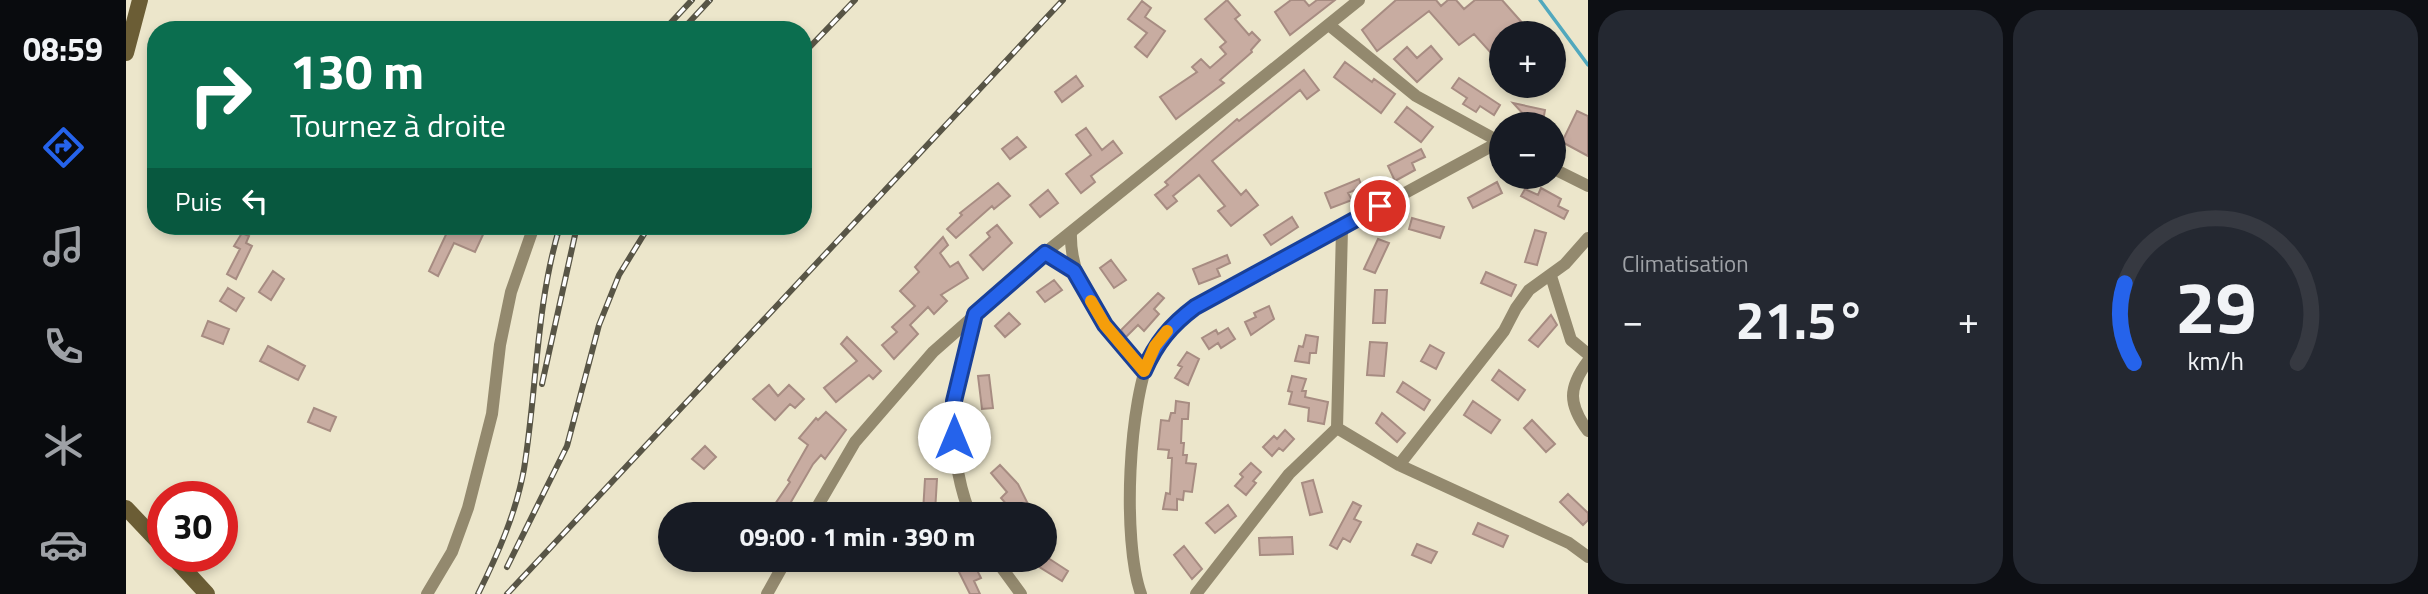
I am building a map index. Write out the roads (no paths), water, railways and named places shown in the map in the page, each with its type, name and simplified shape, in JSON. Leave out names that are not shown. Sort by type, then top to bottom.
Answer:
[{"type":"street","points":[[126,53],[140,0]]},
{"type":"street","points":[[820,502],[855,442],[933,352],[1045,253],[1359,0]]},
{"type":"street","points":[[1329,25],[1416,96],[1489,136]]},
{"type":"street","points":[[1141,594],[1133,574],[1130,538],[1133,440],[1144,371],[1155,346],[1175,321],[1195,307],[1489,148]]},
{"type":"street","points":[[1566,175],[1588,186]]},
{"type":"street","points":[[1196,594],[1289,474],[1337,428],[1342,229]]},
{"type":"street","points":[[1071,233],[1074,271],[1105,325],[1144,371]]},
{"type":"street","points":[[427,594],[452,552],[468,508],[492,414],[500,345],[511,292],[531,235]]},
{"type":"street","points":[[1399,465],[1504,331],[1529,290],[1565,264],[1588,238]]},
{"type":"street","points":[[1045,253],[1074,271]]},
{"type":"street","points":[[1551,276],[1571,340],[1588,354]]},
{"type":"street","points":[[965,502],[954,437],[954,401],[975,314]]},
{"type":"street","points":[[1588,361],[1574,379],[1572,402],[1588,431]]},
{"type":"street","points":[[1337,428],[1399,465],[1569,544],[1588,557]]},
{"type":"street","points":[[126,508],[147,530]]},
{"type":"street","points":[[187,572],[207,594]]},
{"type":"street","points":[[767,594],[779,572]]},
{"type":"street","points":[[1005,572],[1021,594]]},
{"type":"waterway","points":[[1540,0],[1588,65]]},
{"type":"railway","points":[[672,21],[692,0]]},
{"type":"railway","points":[[690,21],[710,0]]},
{"type":"railway","points":[[812,45],[855,0]]},
{"type":"railway","points":[[507,594],[1063,0]]},
{"type":"railway","points":[[478,594],[506,533],[521,485],[546,286],[558,235]]},
{"type":"railway","points":[[542,384],[575,235]]},
{"type":"railway","points":[[507,567],[567,446],[599,325],[619,275],[643,235]]}]
